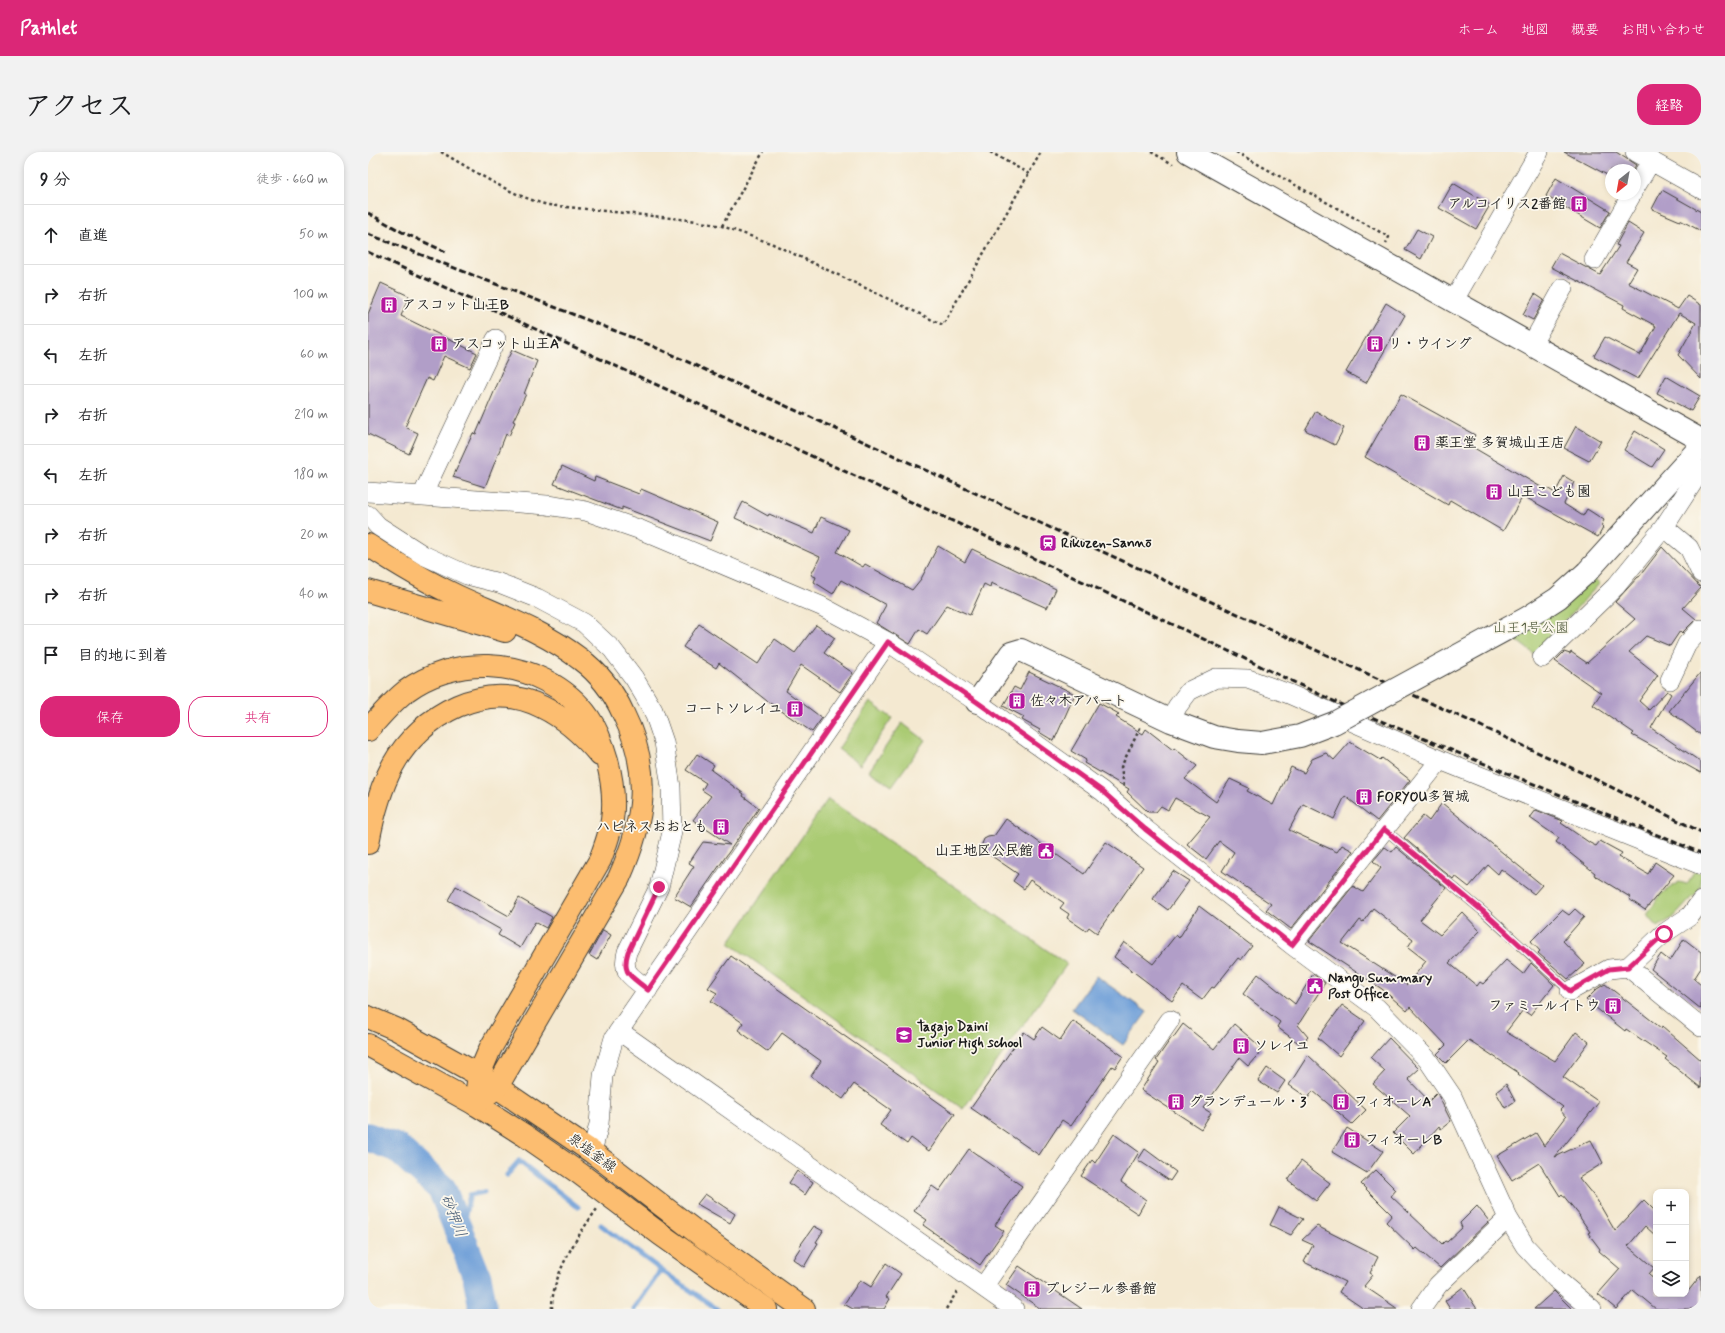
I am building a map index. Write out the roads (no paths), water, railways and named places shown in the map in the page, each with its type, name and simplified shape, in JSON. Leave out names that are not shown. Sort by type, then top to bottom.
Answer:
[{"type":"main road","points":[[368,545],[411,573],[566,648],[586,664],[608,686],[627,721],[640,759],[643,780],[640,811],[630,854],[619,878],[497,1087],[475,1104]]},
{"type":"main road","points":[[368,591],[487,625],[534,641],[552,650],[571,661],[603,687],[627,721]]},
{"type":"main road","points":[[368,730],[386,709],[407,691],[429,678],[452,669],[476,666],[497,666],[520,670],[543,679],[561,690],[578,705],[590,719],[600,738],[611,773],[614,797],[612,819],[608,840],[600,860],[490,1049],[479,1075],[475,1104]]},
{"type":"main road","points":[[369,838],[376,806],[384,785],[394,764],[406,746],[420,730],[435,717],[470,701],[506,697],[524,700],[541,706],[575,728],[602,758],[611,773]]},
{"type":"main road","name":"泉塩釜線","points":[[368,1017],[396,1030],[479,1075],[497,1087],[592,1152],[699,1234],[804,1309]]},
{"type":"main road","name":"泉塩釜線","points":[[368,1045],[475,1104],[524,1135],[607,1193],[660,1234],[766,1309]]},
{"type":"street","points":[[1188,152],[1532,344],[1699,456]]},
{"type":"street","points":[[1454,300],[1539,152]]},
{"type":"street","points":[[1643,156],[1701,189]]},
{"type":"street","points":[[1594,260],[1629,200]]},
{"type":"street","points":[[1532,344],[1563,288]]},
{"type":"street","points":[[422,496],[496,339]]},
{"type":"street","points":[[1542,658],[1616,586],[1664,527],[1699,456]]},
{"type":"street","points":[[977,702],[1011,653],[1021,650],[1171,720],[1214,737],[1262,743],[1300,736],[1334,723],[1527,618],[1558,598],[1587,572],[1699,456]]},
{"type":"street","points":[[368,492],[547,505],[586,510],[641,530],[821,606],[888,642],[977,702],[1102,791],[1145,829],[1292,945],[1377,1008],[1427,1059],[1452,1096],[1508,1218],[1525,1246],[1556,1279],[1592,1309]]},
{"type":"street","points":[[368,515],[378,526],[423,555],[467,575],[499,582],[537,598],[584,623],[612,649],[634,678],[653,710],[664,742],[671,787],[672,832],[659,887],[624,963],[626,972],[648,990]]},
{"type":"street","points":[[1664,527],[1689,548],[1701,573]]},
{"type":"street","points":[[1670,680],[1687,644],[1701,629]]},
{"type":"street","points":[[592,1152],[599,1124],[603,1076],[614,1038],[888,642]]},
{"type":"street","points":[[1171,720],[1177,707],[1189,691],[1216,678],[1248,679],[1289,694],[1440,760],[1701,865]]},
{"type":"street","points":[[1292,945],[1440,760]]},
{"type":"street","points":[[1570,991],[1609,969],[1628,967],[1664,934],[1690,916],[1701,901]]},
{"type":"street","points":[[1628,967],[1701,1027]]},
{"type":"street","points":[[983,1287],[1170,1020]]},
{"type":"street","points":[[619,1031],[1014,1309]]},
{"type":"street","points":[[1420,1309],[1438,1285],[1508,1218]]},
{"type":"lane","points":[[1384,829],[1485,913],[1570,991]]},
{"type":"water","points":[[1096,976],[1147,1012],[1123,1045],[1072,1009]]},
{"type":"waterway","name":"砂押川","points":[[368,1137],[397,1148],[442,1189],[477,1277],[482,1309]]},
{"type":"waterway","points":[[507,1175],[519,1161],[578,1207]]},
{"type":"waterway","points":[[460,1233],[470,1195],[484,1192]]},
{"type":"waterway","points":[[601,1225],[661,1270],[717,1309]]},
{"type":"waterway","points":[[634,1309],[661,1270]]},
{"type":"railway","points":[[368,213],[402,232],[448,253]]},
{"type":"railway","points":[[368,234],[641,341],[806,415],[1589,776],[1701,832]]},
{"type":"railway","points":[[368,252],[1033,558],[1342,705],[1701,853]]},
{"type":"place","name":"アルコイリス2番館","points":[[1579,204]]},
{"type":"place","name":"アスコット山王B","points":[[389,305]]},
{"type":"place","name":"アスコット山王A","points":[[439,344]]},
{"type":"place","name":"リ・ウイング","points":[[1375,344]]},
{"type":"place","name":"薬王堂 多賀城山王店","points":[[1422,443]]},
{"type":"place","name":"山王こども園","points":[[1494,492]]},
{"type":"place","name":"Rikuzen-Sannō","points":[[1048,543]]},
{"type":"place","name":"佐々木アパート","points":[[1017,701]]},
{"type":"place","name":"コートソレイユ","points":[[795,709]]},
{"type":"place","name":"FORYOU多賀城","points":[[1364,797]]},
{"type":"place","name":"ハピネスおおとも","points":[[721,827]]},
{"type":"place","name":"山王地区公民館","points":[[1046,851]]},
{"type":"place","name":"Nangu Summary Post Office","points":[[1315,986]]},
{"type":"place","name":"ファミールイトウ","points":[[1613,1006]]},
{"type":"place","name":"Tagajo Daini Junior High school","points":[[904,1035]]},
{"type":"place","name":"ソレイユ","points":[[1241,1046]]},
{"type":"place","name":"グランデュール・3","points":[[1176,1102]]},
{"type":"place","name":"フィオーレA","points":[[1341,1102]]},
{"type":"place","name":"フィオーレB","points":[[1352,1140]]},
{"type":"place","name":"プレジール参番館","points":[[1032,1289]]},
{"type":"park label","name":"山王1号公園","points":[[1531,628]]}]
